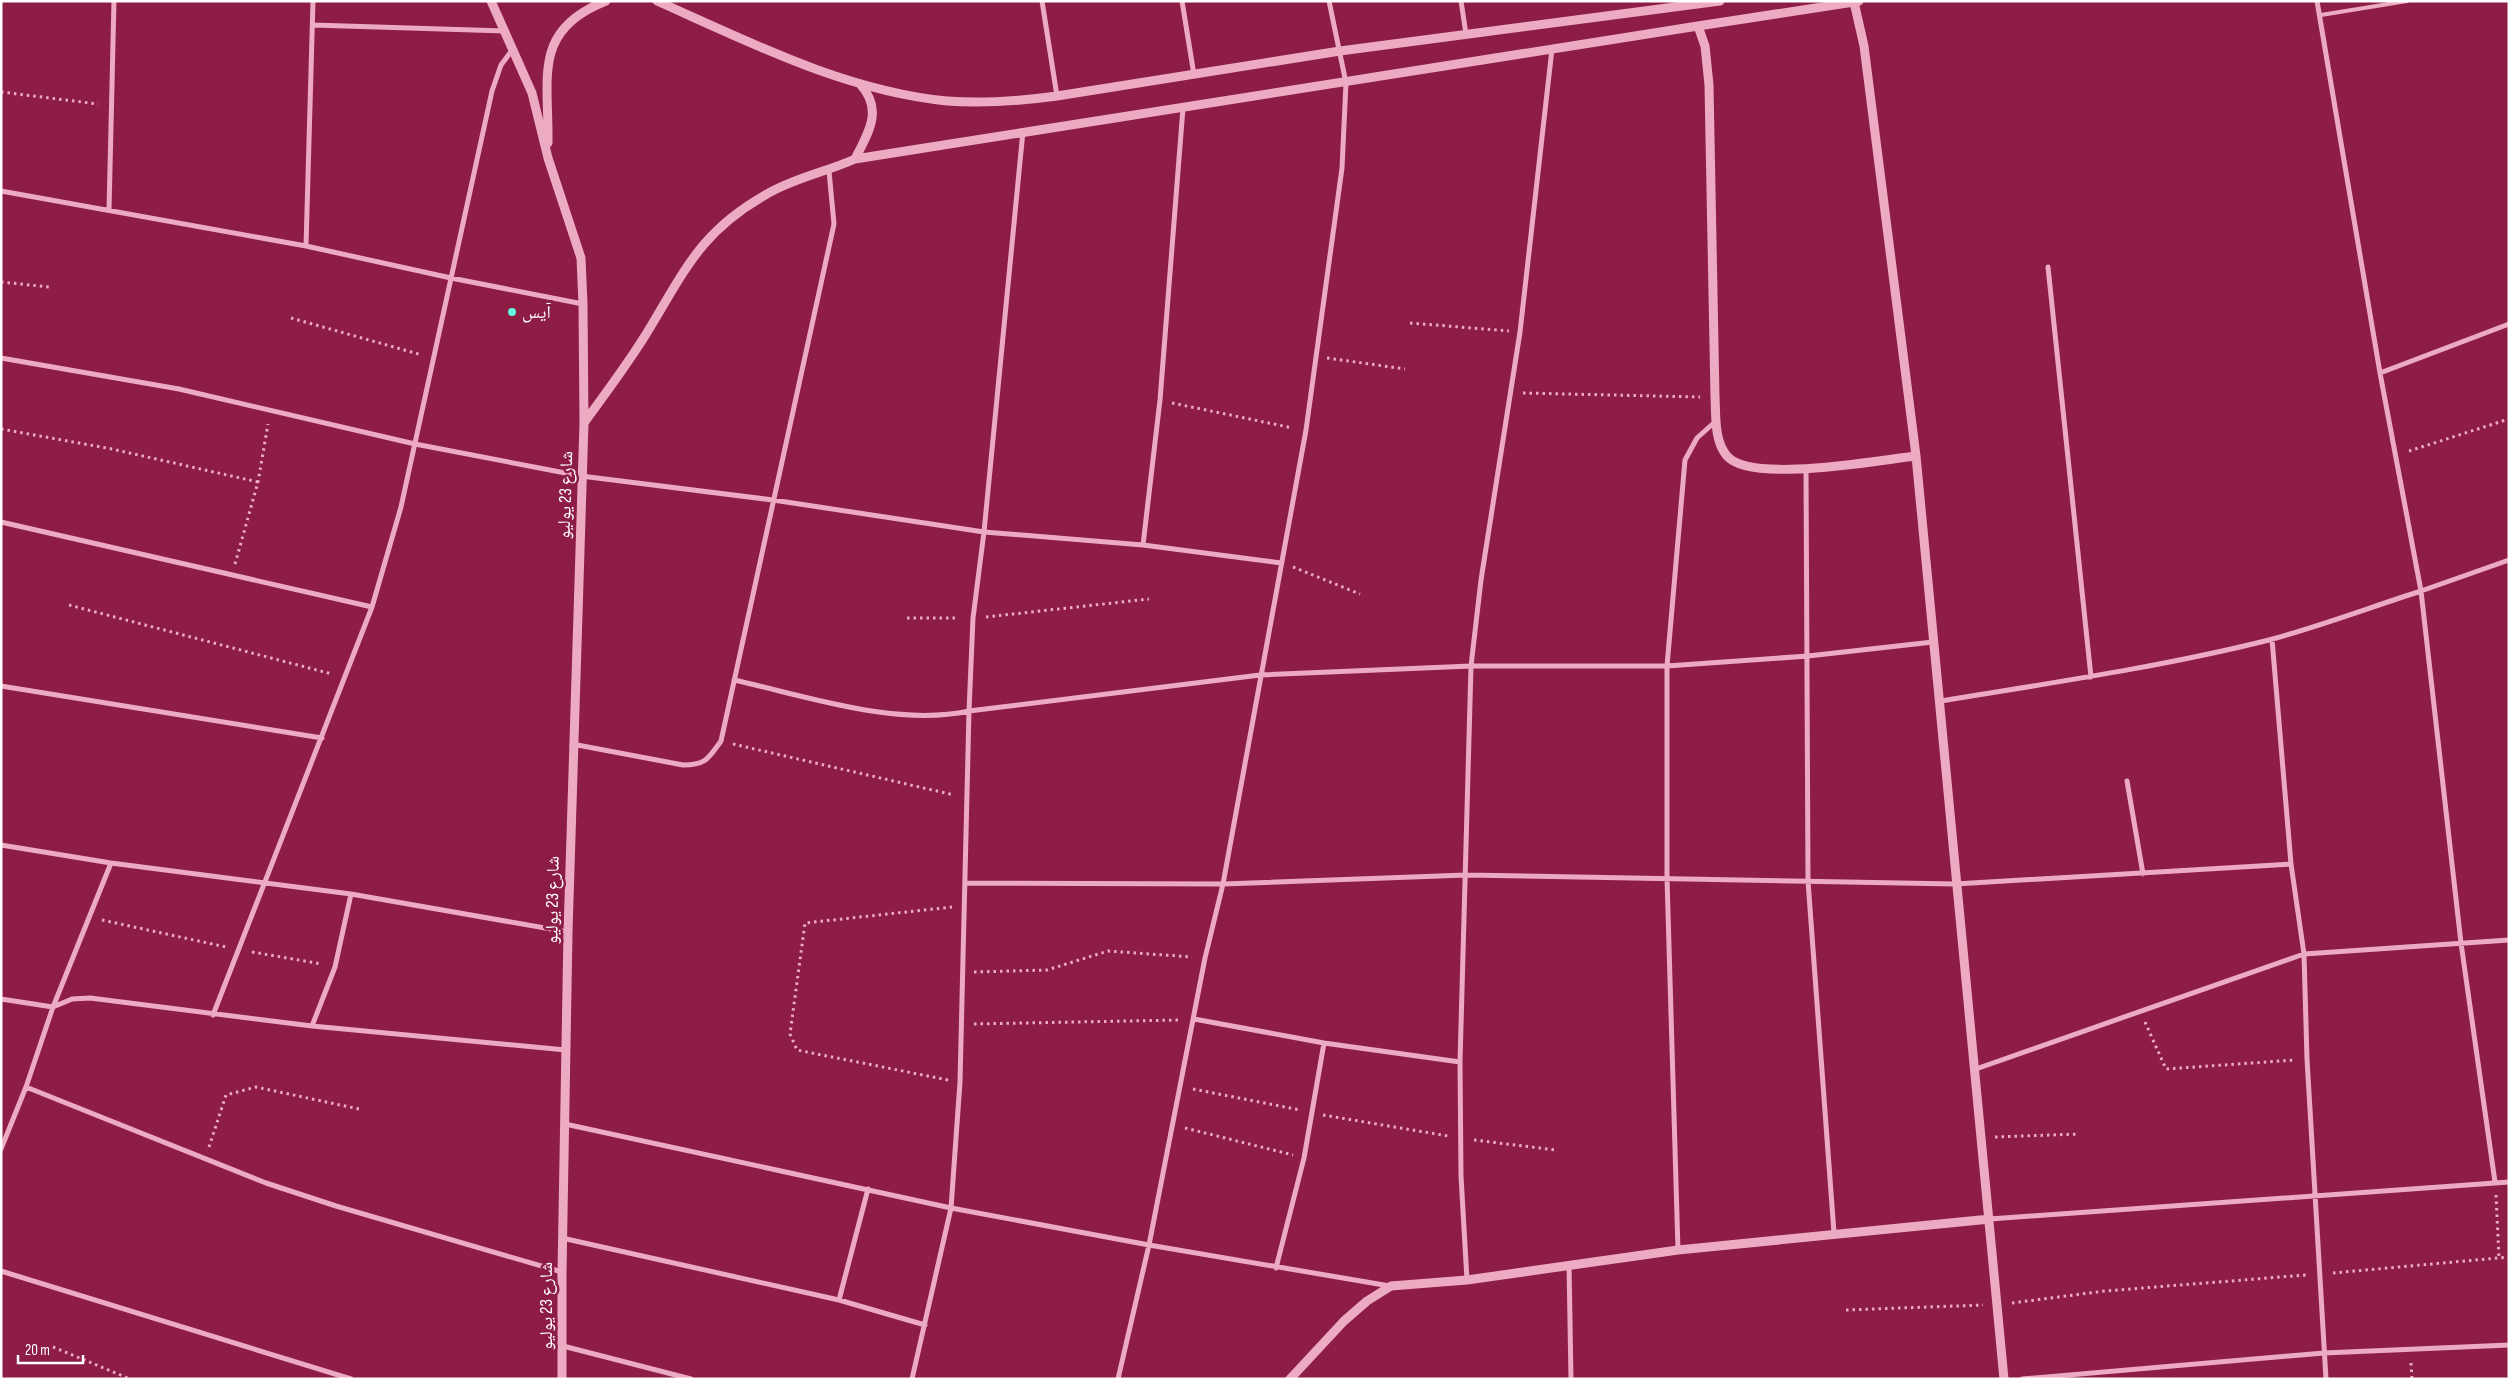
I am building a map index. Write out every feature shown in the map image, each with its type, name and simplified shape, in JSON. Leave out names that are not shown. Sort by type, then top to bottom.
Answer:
[{"type":"street","points":[[109,210],[114,1]]},
{"type":"street","points":[[306,246],[313,1]]},
{"type":"street","points":[[491,1],[532,94],[548,158]]},
{"type":"street","points":[[548,158],[547,69],[554,40],[573,17],[606,1]]},
{"type":"street","points":[[657,1],[757,45],[860,84],[946,101],[1012,102],[1340,51],[1690,3],[1720,1]]},
{"type":"street","points":[[1042,1],[1057,96]]},
{"type":"street","points":[[1182,1],[1194,74]]},
{"type":"street","points":[[1118,1379],[1149,1245],[1205,958],[1223,884],[1306,430],[1342,168],[1346,83],[1329,1]]},
{"type":"street","points":[[1461,1],[1466,34]]},
{"type":"street","points":[[2317,1],[2380,373],[2421,591],[2461,943],[2495,1182]]},
{"type":"street","points":[[584,423],[628,362],[682,272],[702,244],[718,228],[768,193],[829,171],[855,159],[1023,130],[1346,83],[1856,2],[1864,46],[1916,456],[1933,642],[1941,701],[1955,884],[1973,1070],[1982,1138],[2004,1379]]},
{"type":"street","points":[[313,25],[505,31]]},
{"type":"street","points":[[1698,26],[1705,46],[1709,84],[1715,397],[1721,447],[1735,463],[1756,468],[1806,469],[1916,456]]},
{"type":"street","points":[[213,1015],[267,881],[372,607],[398,515],[415,444],[432,357],[492,91],[500,65],[513,48]]},
{"type":"street","points":[[1467,1280],[1460,1138],[1460,1062],[1471,666],[1481,580],[1520,332],[1552,49]]},
{"type":"street","points":[[855,159],[868,133],[873,112],[868,93],[860,84]]},
{"type":"street","points":[[1143,545],[1160,400],[1183,108]]},
{"type":"street","points":[[912,1379],[951,1208],[960,1082],[973,618],[984,532],[1023,130]]},
{"type":"street","name":"شارع 23 يوليو","points":[[548,158],[581,258],[583,304],[584,423],[572,744],[562,1238],[562,1379]]},
{"type":"street","points":[[572,744],[683,765],[697,765],[707,760],[721,742],[834,224],[829,171]]},
{"type":"street","points":[[1,191],[306,246],[451,278],[583,304]]},
{"type":"street","points":[[2048,267],[2091,677]]},
{"type":"street","points":[[2380,373],[2509,324]]},
{"type":"street","points":[[1,358],[179,389],[415,444],[581,476],[773,500],[984,532],[1143,545],[1281,563]]},
{"type":"street","points":[[1678,1250],[1667,878],[1666,666],[1685,460],[1697,438],[1717,421]]},
{"type":"street","points":[[1806,469],[1808,881],[1834,1233]]},
{"type":"street","points":[[1,522],[372,607]]},
{"type":"street","points":[[1941,701],[2091,677],[2272,639],[2421,591],[2509,560]]},
{"type":"street","points":[[2272,639],[2292,864],[2304,954],[2307,1059],[2326,1379]]},
{"type":"street","points":[[734,680],[850,706],[901,715],[944,716],[969,711],[1260,675],[1471,666],[1666,666],[1808,656],[1933,642]]},
{"type":"street","points":[[1,686],[322,738]]},
{"type":"street","points":[[2128,781],[2143,874]]},
{"type":"street","points":[[1,845],[111,863],[267,881],[568,932]]},
{"type":"street","points":[[1,1149],[26,1087],[54,1007],[111,863]]},
{"type":"street","points":[[965,884],[1223,884],[1466,875],[1955,884],[2292,864]]},
{"type":"street","points":[[312,1026],[335,966],[351,894]]},
{"type":"street","points":[[1973,1070],[2304,954],[2509,940]]},
{"type":"street","points":[[1,999],[54,1007],[78,998],[312,1026],[566,1050]]},
{"type":"street","points":[[1194,1019],[1324,1042],[1460,1062]]},
{"type":"street","points":[[1276,1268],[1304,1158],[1324,1042]]},
{"type":"street","points":[[26,1087],[266,1184],[562,1272]]},
{"type":"street","points":[[565,1124],[951,1208],[1276,1268],[1391,1286],[1467,1280],[1678,1250],[1834,1233],[1990,1219],[2509,1182]]},
{"type":"street","points":[[839,1300],[868,1189]]},
{"type":"street","points":[[562,1238],[839,1300],[925,1326]]},
{"type":"street","points":[[1570,1264],[1571,1379]]},
{"type":"street","points":[[1,1271],[350,1379]]},
{"type":"street","points":[[1290,1379],[1344,1321],[1366,1301],[1391,1286]]},
{"type":"street","points":[[2022,1379],[2324,1353],[2509,1345]]},
{"type":"street","points":[[563,1346],[691,1379]]},
{"type":"lane","points":[[2321,16],[2407,1]]},
{"type":"path","points":[[1,92],[111,106]]},
{"type":"path","points":[[1,282],[49,287]]},
{"type":"path","points":[[292,318],[432,357]]},
{"type":"path","points":[[1410,323],[1520,332]]},
{"type":"path","points":[[1317,357],[1405,369]]},
{"type":"path","points":[[1510,392],[1715,397]]},
{"type":"path","points":[[1160,400],[1306,430]]},
{"type":"path","points":[[232,574],[258,482],[270,411]]},
{"type":"path","points":[[2396,455],[2509,419]]},
{"type":"path","points":[[1,429],[112,449],[258,482]]},
{"type":"path","points":[[1281,563],[1360,594]]},
{"type":"path","points":[[908,618],[973,618],[1149,599]]},
{"type":"path","points":[[69,605],[345,677]]},
{"type":"path","points":[[721,742],[967,798]]},
{"type":"path","points":[[960,1082],[797,1050],[790,1034],[805,923],[965,906]]},
{"type":"path","points":[[89,917],[240,950],[335,966]]},
{"type":"path","points":[[963,972],[1047,970],[1108,951],[1205,958]]},
{"type":"path","points":[[2140,1012],[2166,1069],[2307,1059]]},
{"type":"path","points":[[961,1024],[1194,1019]]},
{"type":"path","points":[[1180,1086],[1312,1113],[1460,1138],[1556,1150]]},
{"type":"path","points":[[205,1160],[226,1095],[256,1087],[360,1109]]},
{"type":"path","points":[[1172,1125],[1304,1158]]},
{"type":"path","points":[[1982,1138],[2079,1134]]},
{"type":"path","points":[[2495,1182],[2499,1258]]},
{"type":"path","points":[[1846,1310],[1997,1304],[2105,1291],[2509,1257]]},
{"type":"path","points":[[53,1347],[130,1379]]},
{"type":"place","name":"آيس","points":[[512,312]]}]
